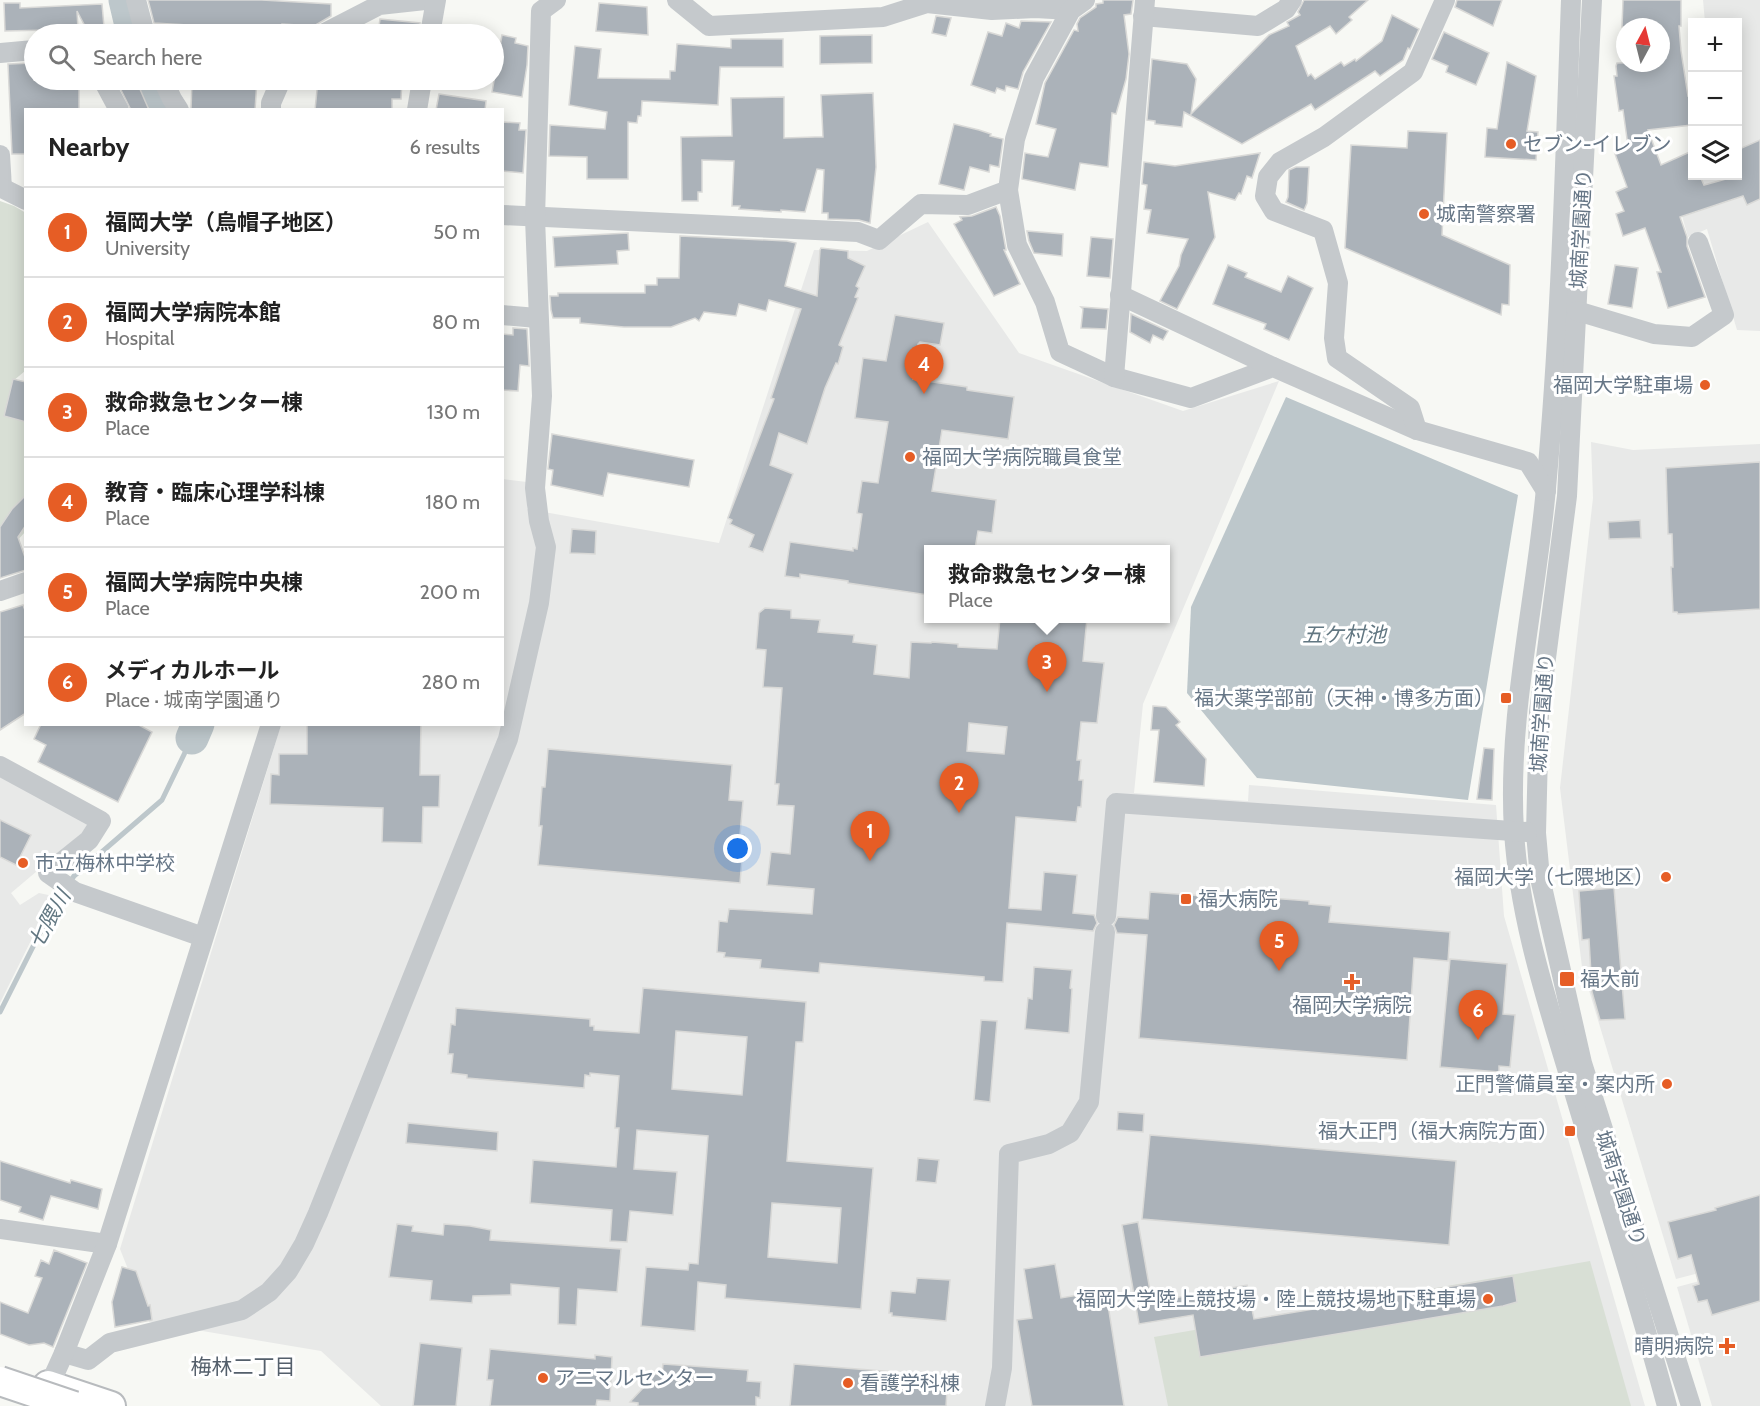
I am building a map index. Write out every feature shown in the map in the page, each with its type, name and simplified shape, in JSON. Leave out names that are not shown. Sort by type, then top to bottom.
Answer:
[{"type":"highway","points":[[1,1378],[45,1396],[111,1406]]},
{"type":"highway","points":[[1,1378],[74,1406]]},
{"type":"street","points":[[136,0],[142,24]]},
{"type":"street","points":[[342,24],[379,5],[425,0]]},
{"type":"street","points":[[432,24],[436,0]]},
{"type":"street","points":[[677,0],[709,26],[927,3],[992,10],[1035,4],[1078,5],[1034,78],[1015,139],[1008,190],[1017,245],[1045,302],[1060,352],[1114,377],[1191,398],[1273,367]]},
{"type":"street","points":[[1114,377],[1144,8],[1257,26],[1286,9],[1292,0]]},
{"type":"street","points":[[1418,430],[1410,408],[1337,358],[1334,338],[1338,284],[1323,230],[1274,211],[1265,196],[1268,177],[1280,162],[1324,137],[1413,72],[1445,0]]},
{"type":"street","name":"城南学園通り","points":[[1571,0],[1559,309],[1546,491],[1517,710],[1513,796],[1514,831],[1519,882],[1536,966],[1667,1406]]},
{"type":"street","name":"城南学園通り","points":[[1592,0],[1567,496],[1539,712],[1536,833],[1540,878],[1582,1063],[1691,1406]]},
{"type":"street","points":[[64,1353],[88,1360],[110,1343],[242,1310],[269,1292],[288,1271],[304,1244],[318,1213],[508,740],[539,603],[546,547],[539,521],[535,488],[542,396],[541,344],[537,318],[535,218],[547,4]]},
{"type":"street","points":[[0,53],[24,51]]},
{"type":"street","points":[[108,90],[118,108]]},
{"type":"street","points":[[168,90],[179,108]]},
{"type":"street","points":[[271,108],[277,90]]},
{"type":"street","points":[[417,108],[420,90]]},
{"type":"street","points":[[0,155],[1,188],[24,199]]},
{"type":"street","points":[[504,215],[858,232],[879,240],[921,204],[968,205],[1008,190]]},
{"type":"street","points":[[1577,311],[1654,334],[1692,337],[1724,315],[1698,242]]},
{"type":"street","points":[[1120,295],[1273,367],[1418,430],[1528,462],[1546,491]]},
{"type":"street","points":[[504,315],[537,318]]},
{"type":"street","points":[[0,591],[24,583]]},
{"type":"street","points":[[45,1396],[108,1244],[270,726]]},
{"type":"street","points":[[0,766],[101,821],[89,840],[48,873],[75,892],[203,937]]},
{"type":"street","points":[[995,1406],[1002,1368],[1009,1154],[1049,1144],[1070,1133],[1089,1102],[1116,803],[1536,833]]},
{"type":"street","points":[[0,1229],[108,1244]]},
{"type":"shaded area","points":[[1703,0],[1760,0],[1760,331],[1737,330],[1707,229],[1688,237],[1667,163],[1688,157],[1688,180],[1742,180],[1742,18],[1705,18]]},
{"type":"shaded area","points":[[0,201],[24,212],[24,372],[13,381],[10,396],[24,414],[24,533],[9,550],[0,550]]},
{"type":"shaded area","points":[[928,222],[1019,353],[1183,411],[1279,381],[1143,704],[1134,793],[1248,801],[1249,785],[1496,805],[1504,916],[1645,1406],[381,1406],[321,1351],[149,1322],[120,1249],[281,726],[504,726],[504,479],[527,482],[527,509],[719,543],[814,250],[867,251]]},
{"type":"shaded area","name":"福岡大学（七隈地区）","points":[[1591,442],[1633,450],[1760,444],[1760,1257],[1676,1279],[1582,967],[1560,788],[1593,498]]},
{"type":"shaded area","name":"市立梅林中学校","points":[[0,774],[89,821],[82,833],[11,893],[20,905],[39,893],[53,896],[0,1003]]},
{"type":"shaded area","name":"福岡大学陸上競技場・陸上競技場地下駐車場","points":[[1590,1261],[1631,1406],[1168,1406],[1154,1337]]},
{"type":"shaded area","name":"晴明病院","points":[[1760,1265],[1760,1406],[1712,1406],[1677,1287]]},
{"type":"water","name":"五ケ村池","points":[[1286,397],[1518,495],[1468,800],[1257,778],[1187,693],[1191,607]]},
{"type":"building","points":[[148,0],[262,0],[331,4],[331,16],[317,24],[154,23]]},
{"type":"building","points":[[1103,0],[1133,0],[1131,14],[1124,15],[1129,54],[1126,79],[1116,114],[1112,113],[1108,167],[1080,163],[1075,190],[1022,179],[1025,153],[1048,157],[1056,129],[1036,124],[1045,83],[1074,30],[1078,31],[1077,24],[1080,18],[1096,7],[1096,4],[1103,3]]},
{"type":"building","points":[[1304,0],[1368,0],[1349,17],[1352,20],[1336,34],[1330,26],[1296,46],[1308,76],[1311,74],[1315,79],[1341,62],[1344,66],[1355,59],[1356,61],[1382,41],[1392,15],[1419,29],[1403,60],[1380,76],[1375,71],[1315,110],[1311,104],[1242,144],[1184,112],[1182,127],[1155,124],[1155,121],[1147,120],[1152,59],[1187,64],[1196,79],[1191,114],[1269,35],[1289,26],[1287,22],[1300,15],[1298,12]]},
{"type":"building","points":[[1457,0],[1502,0],[1493,26],[1455,7]]},
{"type":"building","points":[[1623,0],[1681,0],[1681,26],[1679,26],[1688,96],[1688,125],[1648,130],[1661,165],[1688,153],[1688,180],[1702,180],[1704,185],[1722,180],[1742,180],[1742,148],[1760,140],[1760,199],[1747,205],[1743,196],[1680,217],[1687,237],[1687,246],[1705,297],[1668,308],[1657,272],[1661,272],[1645,228],[1623,236],[1616,214],[1624,211],[1616,192],[1627,187],[1614,151],[1628,146],[1623,110],[1619,111],[1614,76],[1617,76],[1617,72],[1670,72],[1670,18],[1622,18]]},
{"type":"building","points":[[4,3],[20,3],[20,8],[102,4],[104,24],[84,24],[77,11],[78,24],[24,24],[24,31],[5,31]]},
{"type":"building","points":[[599,3],[647,7],[648,35],[596,31]]},
{"type":"building","points":[[936,16],[951,18],[946,36],[932,33]]},
{"type":"building","points":[[380,19],[420,23],[420,24],[379,24]]},
{"type":"building","points":[[1021,21],[1051,22],[1023,72],[1018,89],[1006,86],[1005,91],[997,88],[995,93],[971,85],[988,32],[1002,36],[1006,23],[1019,28]]},
{"type":"building","points":[[1444,32],[1489,53],[1476,85],[1446,72],[1448,66],[1432,59]]},
{"type":"building","points":[[504,35],[516,38],[515,43],[528,46],[522,97],[492,92],[492,90],[504,90]]},
{"type":"building","points":[[872,35],[872,63],[820,64],[820,36]]},
{"type":"building","points":[[731,39],[783,39],[783,67],[720,67],[718,105],[642,101],[641,116],[638,116],[637,123],[628,122],[628,179],[587,179],[587,157],[549,156],[550,125],[605,129],[607,112],[569,105],[575,46],[601,49],[598,78],[670,79],[670,71],[675,71],[677,44],[731,48]]},
{"type":"building","points":[[1507,62],[1536,76],[1527,131],[1538,132],[1536,160],[1485,157],[1487,128],[1497,129]]},
{"type":"building","points":[[24,63],[24,90],[79,90],[79,108],[24,108],[24,154],[12,154],[8,64]]},
{"type":"building","points":[[121,90],[140,90],[148,108],[130,108]]},
{"type":"building","points":[[192,90],[256,90],[255,108],[191,108]]},
{"type":"building","points":[[317,90],[401,90],[401,99],[392,99],[392,108],[315,108]]},
{"type":"building","points":[[873,93],[876,167],[870,223],[859,220],[828,219],[828,213],[822,213],[824,170],[817,169],[805,212],[739,209],[740,206],[732,206],[734,161],[702,160],[702,192],[698,192],[698,201],[682,201],[681,137],[732,136],[731,98],[784,97],[784,138],[823,137],[821,95]]},
{"type":"building","points":[[439,94],[486,101],[485,108],[436,108]]},
{"type":"building","points":[[504,122],[520,123],[519,130],[526,130],[523,173],[504,171]]},
{"type":"building","points":[[954,124],[1003,139],[999,167],[990,165],[989,172],[970,167],[964,190],[939,184]]},
{"type":"building","points":[[1408,131],[1447,133],[1442,235],[1510,265],[1509,305],[1502,304],[1501,315],[1345,248],[1351,145],[1407,148]]},
{"type":"building","points":[[1260,153],[1252,178],[1247,176],[1241,194],[1239,193],[1235,200],[1208,192],[1215,237],[1177,309],[1160,301],[1179,266],[1188,239],[1147,233],[1151,210],[1144,209],[1147,185],[1142,184],[1144,162],[1175,166]]},
{"type":"building","points":[[1296,167],[1309,167],[1307,203],[1304,210],[1286,202],[1289,170]]},
{"type":"building","points":[[996,207],[1000,216],[1006,250],[1004,250],[1020,284],[994,296],[954,224],[962,220],[960,217],[972,216]]},
{"type":"building","points":[[1027,231],[1063,234],[1062,256],[1034,253]]},
{"type":"building","points":[[628,233],[629,250],[617,251],[618,264],[555,267],[553,237]]},
{"type":"building","points":[[680,236],[796,243],[785,286],[817,296],[821,248],[848,251],[848,258],[865,266],[856,286],[859,288],[855,297],[858,298],[839,345],[843,347],[838,364],[836,363],[825,388],[807,444],[779,433],[770,465],[793,474],[763,552],[749,547],[754,535],[730,524],[732,520],[728,518],[774,399],[771,398],[801,309],[769,300],[766,311],[739,304],[736,316],[704,312],[699,321],[695,318],[671,327],[624,327],[580,323],[580,318],[553,318],[550,296],[558,296],[558,293],[645,293],[645,285],[657,285],[657,278],[679,278]]},
{"type":"building","points":[[1091,237],[1113,239],[1110,278],[1087,276]]},
{"type":"building","points":[[1228,265],[1247,273],[1245,277],[1281,292],[1288,276],[1313,288],[1289,340],[1264,329],[1266,324],[1213,304]]},
{"type":"building","points":[[1615,265],[1638,268],[1632,308],[1608,304]]},
{"type":"building","points":[[1081,307],[1108,309],[1106,329],[1081,328],[1083,309]]},
{"type":"building","points":[[1131,314],[1168,331],[1163,340],[1153,335],[1150,343],[1130,332]]},
{"type":"building","points":[[895,315],[944,323],[940,345],[920,342],[918,344],[913,379],[1014,397],[1008,439],[942,430],[932,491],[996,500],[992,533],[978,531],[976,545],[924,545],[924,594],[800,574],[800,578],[785,576],[790,542],[853,551],[853,548],[857,549],[862,514],[857,513],[862,481],[878,483],[888,422],[855,418],[863,358],[886,361]]},
{"type":"building","points":[[513,328],[527,329],[529,366],[520,365],[518,391],[504,390],[504,334],[513,335]]},
{"type":"building","points":[[13,379],[24,382],[24,421],[4,416]]},
{"type":"building","points":[[552,434],[694,460],[689,487],[608,473],[603,496],[551,485],[553,470],[548,469]]},
{"type":"building","points":[[1760,462],[1760,609],[1678,614],[1673,612],[1672,534],[1668,534],[1666,468]]},
{"type":"building","points":[[24,497],[24,528],[18,537],[24,554],[24,571],[0,578],[0,527],[12,509]]},
{"type":"building","points":[[1640,520],[1641,538],[1609,539],[1608,522]]},
{"type":"building","points":[[572,529],[596,531],[595,554],[570,553]]},
{"type":"building","points":[[23,605],[24,608],[24,714],[0,730],[0,612]]},
{"type":"building","points":[[765,608],[791,610],[791,618],[820,620],[818,632],[854,635],[853,642],[877,645],[874,674],[909,678],[911,642],[958,644],[958,647],[997,649],[1000,623],[1087,623],[1083,661],[1104,663],[1097,723],[1081,722],[1077,760],[1081,760],[1079,780],[1083,780],[1081,807],[1078,807],[1076,822],[1016,817],[1009,908],[1041,910],[1044,872],[1077,875],[1073,913],[1094,915],[1097,923],[1093,931],[1007,923],[1003,982],[984,981],[984,977],[820,963],[819,973],[760,968],[761,960],[724,957],[725,953],[717,952],[719,921],[727,922],[729,909],[812,914],[814,889],[767,885],[771,852],[790,854],[794,806],[777,805],[779,784],[775,784],[782,688],[763,687],[766,650],[756,649],[759,613]],"holes":[[[969,723],[1007,727],[1004,754],[967,751]]]},
{"type":"building","points":[[1153,706],[1166,707],[1180,722],[1176,725],[1206,759],[1204,786],[1154,782],[1159,730],[1151,730]]},
{"type":"building","points":[[40,726],[141,726],[152,732],[118,802],[38,762],[46,745],[34,739]]},
{"type":"building","points":[[307,726],[421,726],[420,775],[440,775],[439,807],[423,807],[422,843],[382,842],[383,808],[270,804],[271,774],[279,775],[279,754],[307,754]]},
{"type":"building","points":[[1484,748],[1494,749],[1492,800],[1477,799]]},
{"type":"building","points":[[548,749],[732,765],[729,800],[743,801],[740,835],[744,835],[740,883],[538,865],[542,826],[539,826],[542,787],[545,787]]},
{"type":"building","points":[[0,820],[31,835],[16,865],[0,857]]},
{"type":"building","points":[[1614,888],[1625,1019],[1600,1020],[1592,992],[1589,939],[1582,940],[1579,891]]},
{"type":"building","points":[[1150,892],[1257,900],[1258,897],[1309,901],[1309,904],[1331,906],[1329,922],[1450,932],[1448,961],[1414,958],[1407,1060],[1139,1038],[1147,935],[1117,933],[1114,925],[1118,917],[1148,919]]},
{"type":"building","points":[[1450,959],[1507,964],[1503,1014],[1515,1015],[1510,1067],[1499,1066],[1499,1072],[1440,1067]]},
{"type":"building","points":[[1034,967],[1072,970],[1069,1033],[1025,1029],[1028,998],[1032,999]]},
{"type":"building","points":[[643,988],[806,1002],[803,1042],[796,1042],[787,1161],[873,1168],[861,1309],[725,1298],[726,1285],[698,1282],[695,1331],[641,1326],[646,1267],[688,1270],[689,1263],[698,1264],[708,1136],[637,1130],[634,1169],[677,1172],[673,1215],[630,1211],[627,1242],[610,1241],[612,1210],[530,1203],[533,1160],[616,1167],[619,1128],[615,1128],[619,1076],[590,1073],[590,1076],[585,1075],[584,1088],[467,1078],[467,1075],[451,1073],[453,1054],[448,1054],[451,1024],[455,1025],[456,1008],[590,1019],[590,1026],[594,1026],[594,1030],[639,1033]],"holes":[[[676,1031],[747,1037],[742,1095],[672,1089]],[[772,1203],[841,1208],[837,1263],[768,1257]]]},
{"type":"building","points":[[981,1020],[997,1021],[990,1102],[974,1100]]},
{"type":"building","points":[[1118,1112],[1144,1114],[1143,1132],[1117,1130]]},
{"type":"building","points":[[408,1123],[498,1132],[497,1151],[406,1143]]},
{"type":"building","points":[[1150,1135],[1456,1161],[1449,1245],[1142,1219]]},
{"type":"building","points":[[918,1158],[939,1160],[936,1183],[916,1181]]},
{"type":"building","points":[[0,1161],[70,1183],[71,1180],[102,1189],[98,1209],[51,1196],[43,1220],[19,1212],[21,1207],[0,1200]]},
{"type":"building","points":[[1760,1195],[1760,1301],[1712,1315],[1707,1300],[1698,1302],[1693,1286],[1699,1284],[1691,1255],[1678,1259],[1668,1222],[1716,1210],[1715,1208]]},
{"type":"building","points":[[1138,1222],[1152,1302],[1247,1285],[1254,1319],[1513,1276],[1517,1302],[1200,1357],[1193,1315],[1139,1324],[1122,1225]]},
{"type":"building","points":[[397,1224],[413,1226],[412,1231],[443,1235],[444,1224],[470,1226],[491,1230],[490,1240],[621,1249],[617,1292],[578,1289],[576,1325],[558,1324],[559,1288],[511,1284],[511,1295],[473,1296],[472,1303],[430,1300],[432,1281],[389,1277]]},
{"type":"building","points":[[54,1250],[87,1263],[53,1347],[44,1343],[29,1345],[0,1334],[0,1302],[28,1313],[42,1278],[35,1276],[41,1260],[49,1264]]},
{"type":"building","points":[[1055,1264],[1061,1298],[1090,1293],[1093,1308],[1108,1305],[1124,1406],[1032,1406],[1017,1320],[1032,1318],[1024,1269]]},
{"type":"building","points":[[122,1267],[136,1271],[148,1306],[150,1305],[152,1320],[115,1327],[112,1302]]},
{"type":"building","points":[[917,1278],[950,1280],[946,1321],[892,1316],[892,1313],[889,1313],[891,1291],[915,1293]]},
{"type":"building","points":[[420,1343],[462,1348],[456,1406],[413,1406]]},
{"type":"building","name":"アニマルセンター","points":[[490,1349],[595,1359],[595,1355],[612,1357],[610,1401],[597,1400],[596,1406],[490,1406],[493,1380],[487,1380]]},
{"type":"building","points":[[663,1364],[748,1370],[747,1381],[761,1382],[760,1398],[756,1397],[756,1406],[638,1406],[638,1403],[630,1402],[644,1387],[645,1373],[662,1375]]},
{"type":"building","name":"看護学科棟","points":[[794,1364],[895,1372],[895,1378],[904,1379],[904,1387],[947,1390],[946,1406],[790,1406]]},
{"type":"waterway","name":"七隈川","points":[[125,0],[131,24]]},
{"type":"waterway","name":"七隈川","points":[[157,90],[169,108]]},
{"type":"waterway","name":"七隈川","points":[[192,738],[197,726]]},
{"type":"waterway","name":"七隈川","points":[[0,1012],[53,907],[74,876],[162,800],[192,738]]},
{"type":"place","name":"セブン-イレブン","points":[[1511,144]]},
{"type":"place","name":"城南警察署","points":[[1424,214]]},
{"type":"place","name":"福岡大学駐車場","points":[[1705,385]]},
{"type":"place","name":"教育・臨床心理学科棟","points":[[924,394]]},
{"type":"place","name":"福岡大学病院職員食堂","points":[[910,457]]},
{"type":"place","name":"救命救急センター棟","points":[[1047,692]]},
{"type":"place","name":"福大薬学部前（天神・博多方面）","points":[[1506,698]]},
{"type":"place","name":"福岡大学病院本館","points":[[959,813]]},
{"type":"place","name":"福岡大学（烏帽子地区）","points":[[870,861]]},
{"type":"place","name":"市立梅林中学校","points":[[23,863]]},
{"type":"place","name":"福岡大学（七隈地区）","points":[[1666,877]]},
{"type":"place","name":"福大病院","points":[[1186,899]]},
{"type":"place","name":"福岡大学病院中央棟","points":[[1279,971]]},
{"type":"place","name":"福大前","points":[[1567,979]]},
{"type":"place","name":"福岡大学病院","points":[[1352,982]]},
{"type":"place","name":"メディカルホール","points":[[1478,1040]]},
{"type":"place","name":"正門警備員室・案内所","points":[[1667,1084]]},
{"type":"place","name":"福大正門（福大病院方面）","points":[[1570,1131]]},
{"type":"place","name":"福岡大学陸上競技場・陸上競技場地下駐車場","points":[[1488,1299]]},
{"type":"place","name":"晴明病院","points":[[1727,1346]]},
{"type":"place","name":"アニマルセンター","points":[[543,1378]]},
{"type":"place","name":"看護学科棟","points":[[848,1383]]},
{"type":"district","name":"梅林二丁目","points":[[243,1366]]}]
